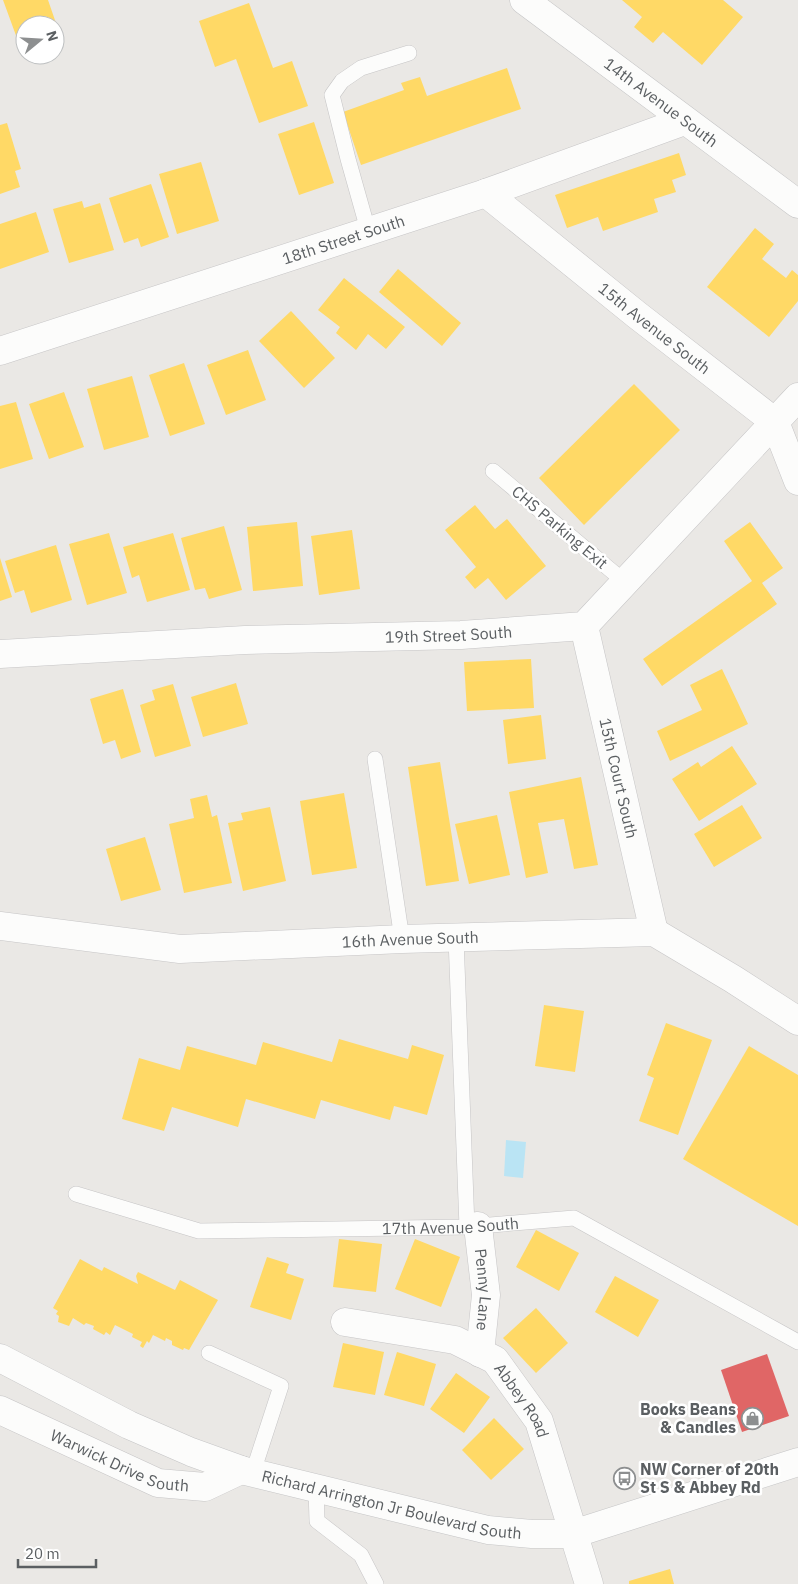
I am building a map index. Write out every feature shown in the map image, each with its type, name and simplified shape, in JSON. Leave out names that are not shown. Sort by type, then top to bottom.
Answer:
[{"type":"street","name":"14th Avenue South","points":[[524,0],[684,121],[798,204]]},
{"type":"street","name":"18th Street South","points":[[0,351],[486,193],[684,121]]},
{"type":"street","name":"15th Avenue South","points":[[486,193],[637,315],[775,422]]},
{"type":"street","points":[[584,626],[798,397]]},
{"type":"street","points":[[775,422],[798,481]]},
{"type":"street","name":"19th Street South","points":[[0,654],[245,640],[461,635],[584,626]]},
{"type":"street","name":"15th Court South","points":[[584,626],[654,932]]},
{"type":"street","name":"16th Avenue South","points":[[0,926],[180,949],[351,943],[402,939],[654,932]]},
{"type":"street","points":[[654,932],[733,979],[798,1021]]},
{"type":"street","name":"Penny Lane","points":[[473,1227],[486,1295],[480,1352]]},
{"type":"street","name":"Abbey Road","points":[[345,1322],[455,1340],[494,1360],[539,1421],[573,1534]]},
{"type":"street","name":"Richard Arrington Jr Boulevard South","points":[[0,1358],[129,1425],[191,1452],[247,1471],[488,1530],[532,1534],[573,1534],[798,1462]]},
{"type":"street","name":"Warwick Drive South","points":[[0,1410],[158,1483],[206,1487],[247,1471]]},
{"type":"street","points":[[573,1534],[589,1584]]},
{"type":"lane","points":[[368,230],[332,95],[342,81],[361,68],[409,53]]},
{"type":"lane","name":"CHS Parking Exit","points":[[493,471],[626,583]]},
{"type":"lane","points":[[375,759],[402,939]]},
{"type":"lane","points":[[456,938],[473,1227]]},
{"type":"lane","name":"17th Avenue South","points":[[76,1194],[199,1231],[473,1227],[574,1218],[798,1342]]},
{"type":"lane","points":[[209,1353],[281,1386],[247,1471]]},
{"type":"lane","points":[[316,1488],[317,1521],[361,1555],[376,1584]]},
{"type":"water","points":[[506,1140],[526,1142],[523,1178],[504,1176]]},
{"type":"building: Homes","points":[[3,0],[48,0],[53,15],[15,15],[15,33]]},
{"type":"building: Homes","points":[[622,0],[723,0],[743,17],[702,65],[663,32],[653,43],[634,27],[642,17]]},
{"type":"building: Homes","points":[[249,3],[273,68],[292,61],[308,106],[259,123],[236,59],[215,67],[199,21]]},
{"type":"building: Homes","points":[[507,68],[521,109],[361,165],[343,112],[404,90],[401,83],[420,77],[427,96]]},
{"type":"building: Homes","points":[[314,122],[334,183],[299,195],[278,134]]},
{"type":"building: Homes","points":[[7,123],[21,169],[15,171],[20,187],[0,194],[0,125]]},
{"type":"building: Homes","points":[[679,153],[686,175],[672,180],[676,192],[654,199],[658,212],[603,231],[598,217],[567,228],[555,195]]},
{"type":"building: Homes","points":[[201,162],[219,221],[177,234],[159,174]]},
{"type":"building: Homes","points":[[151,184],[169,237],[141,247],[138,238],[124,243],[109,198]]},
{"type":"building: Homes","points":[[82,201],[84,208],[100,203],[114,250],[69,263],[53,209]]},
{"type":"building: Homes","points":[[36,212],[49,252],[0,269],[0,224]]},
{"type":"building: Homes","points":[[755,228],[774,244],[762,259],[786,278],[792,270],[798,275],[798,301],[769,337],[707,287]]},
{"type":"building: Homes","points":[[398,269],[461,323],[442,346],[379,292]]},
{"type":"building: Homes","points":[[344,278],[405,327],[386,349],[368,334],[356,350],[336,333],[340,327],[318,310]]},
{"type":"building: Homes","points":[[291,311],[335,358],[304,388],[259,341]]},
{"type":"building: Homes","points":[[248,350],[266,400],[226,415],[207,365]]},
{"type":"building: Homes","points":[[184,363],[205,424],[170,436],[149,375]]},
{"type":"building: Homes","points":[[132,376],[149,437],[104,450],[87,389]]},
{"type":"building: Homes","points":[[634,384],[680,430],[584,525],[539,478]]},
{"type":"building: Homes","points":[[64,392],[84,447],[49,459],[29,404]]},
{"type":"building: Homes","points":[[16,402],[33,459],[0,469],[0,406]]},
{"type":"building: Homes","points":[[475,505],[495,529],[507,519],[546,566],[506,600],[488,578],[475,589],[465,577],[476,567],[445,530]]},
{"type":"building: Homes","points":[[297,522],[303,586],[253,591],[247,527]]},
{"type":"building: Homes","points":[[750,522],[783,568],[762,583],[777,604],[662,686],[643,659],[752,581],[724,541]]},
{"type":"building: Homes","points":[[224,526],[242,590],[209,599],[205,588],[195,590],[181,538]]},
{"type":"building: Homes","points":[[352,530],[360,589],[319,595],[311,536]]},
{"type":"building: Homes","points":[[109,533],[127,593],[87,605],[69,544]]},
{"type":"building: Homes","points":[[173,533],[190,590],[147,602],[139,575],[132,578],[123,547]]},
{"type":"building: Homes","points":[[56,545],[72,600],[31,613],[24,590],[15,593],[5,561]]},
{"type":"building: Homes","points":[[0,558],[12,597],[0,601]]},
{"type":"building: Homes","points":[[531,659],[534,708],[467,711],[464,662]]},
{"type":"building: Homes","points":[[722,669],[748,724],[670,761],[657,731],[702,710],[690,685]]},
{"type":"building: Homes","points":[[236,683],[248,724],[203,737],[191,697]]},
{"type":"building: Homes","points":[[173,684],[191,746],[155,757],[140,705],[155,700],[152,690]]},
{"type":"building: Homes","points":[[123,689],[141,752],[121,759],[115,740],[103,744],[90,699]]},
{"type":"building: Homes","points":[[541,715],[546,759],[508,764],[503,720]]},
{"type":"building: Homes","points":[[732,746],[757,784],[699,821],[672,779],[698,762],[701,767]]},
{"type":"building: Homes","points":[[440,762],[459,881],[426,886],[408,767]]},
{"type":"building: Homes","points":[[581,777],[598,865],[574,869],[564,819],[538,823],[548,873],[526,878],[509,792]]},
{"type":"building: Homes","points":[[344,793],[357,868],[312,875],[300,801]]},
{"type":"building: Homes","points":[[207,795],[212,817],[217,815],[232,883],[184,893],[169,824],[194,818],[190,799]]},
{"type":"building: Homes","points":[[742,805],[762,838],[714,867],[694,834]]},
{"type":"building: Homes","points":[[270,807],[286,881],[243,891],[228,823],[243,820],[241,813]]},
{"type":"building: Homes","points":[[497,815],[510,875],[469,884],[455,824]]},
{"type":"building: Homes","points":[[145,837],[161,890],[121,901],[106,849]]},
{"type":"building: Homes","points":[[544,1005],[584,1011],[575,1072],[535,1066]]},
{"type":"building: Homes","points":[[666,1023],[712,1040],[678,1135],[639,1121],[654,1078],[647,1075]]},
{"type":"building: Homes","points":[[339,1039],[408,1059],[412,1045],[444,1055],[427,1115],[394,1106],[390,1120],[321,1100],[315,1119],[246,1099],[238,1127],[172,1107],[164,1131],[122,1119],[139,1058],[180,1070],[187,1046],[256,1065],[263,1042],[332,1062]]},
{"type":"building: Homes","points":[[749,1046],[798,1075],[798,1226],[683,1159]]},
{"type":"building: Homes","points":[[536,1230],[579,1253],[559,1291],[516,1267]]},
{"type":"building: Homes","points":[[339,1239],[382,1244],[376,1292],[333,1287]]},
{"type":"building: Homes","points":[[415,1239],[460,1257],[441,1307],[395,1289]]},
{"type":"building: Homes","points":[[267,1257],[289,1264],[286,1273],[304,1279],[291,1320],[250,1307]]},
{"type":"building: Homes","points":[[80,1259],[102,1271],[104,1267],[138,1284],[136,1276],[138,1272],[175,1290],[180,1280],[218,1300],[189,1350],[184,1348],[183,1350],[172,1345],[172,1341],[166,1338],[165,1341],[153,1335],[149,1343],[147,1341],[143,1348],[140,1346],[142,1342],[132,1337],[133,1334],[115,1325],[110,1335],[106,1332],[104,1335],[93,1329],[94,1326],[86,1323],[84,1325],[73,1318],[69,1326],[58,1322],[59,1316],[56,1314],[58,1311],[53,1308]]},
{"type":"building: Homes","points":[[615,1276],[659,1300],[638,1337],[595,1312]]},
{"type":"building: Homes","points":[[536,1308],[568,1343],[536,1373],[503,1338]]},
{"type":"building: Homes","points":[[343,1343],[384,1352],[375,1395],[333,1387]]},
{"type":"building: Homes","points":[[397,1352],[436,1364],[424,1406],[384,1395]]},
{"type":"building: Homes","points":[[456,1373],[490,1397],[464,1433],[430,1409]]},
{"type":"building: Homes","points":[[494,1418],[524,1449],[491,1480],[462,1450]]},
{"type":"building: Homes","points":[[670,1569],[674,1584],[629,1584],[629,1581]]},
{"type":"building: Shops","points":[[767,1354],[789,1416],[742,1432],[721,1370]]},
{"type":"place","name":"Books Beans & Candles","points":[[752,1418]]},
{"type":"place","name":"NW Corner of 20th St S & Abbey Rd","points":[[624,1478]]}]
